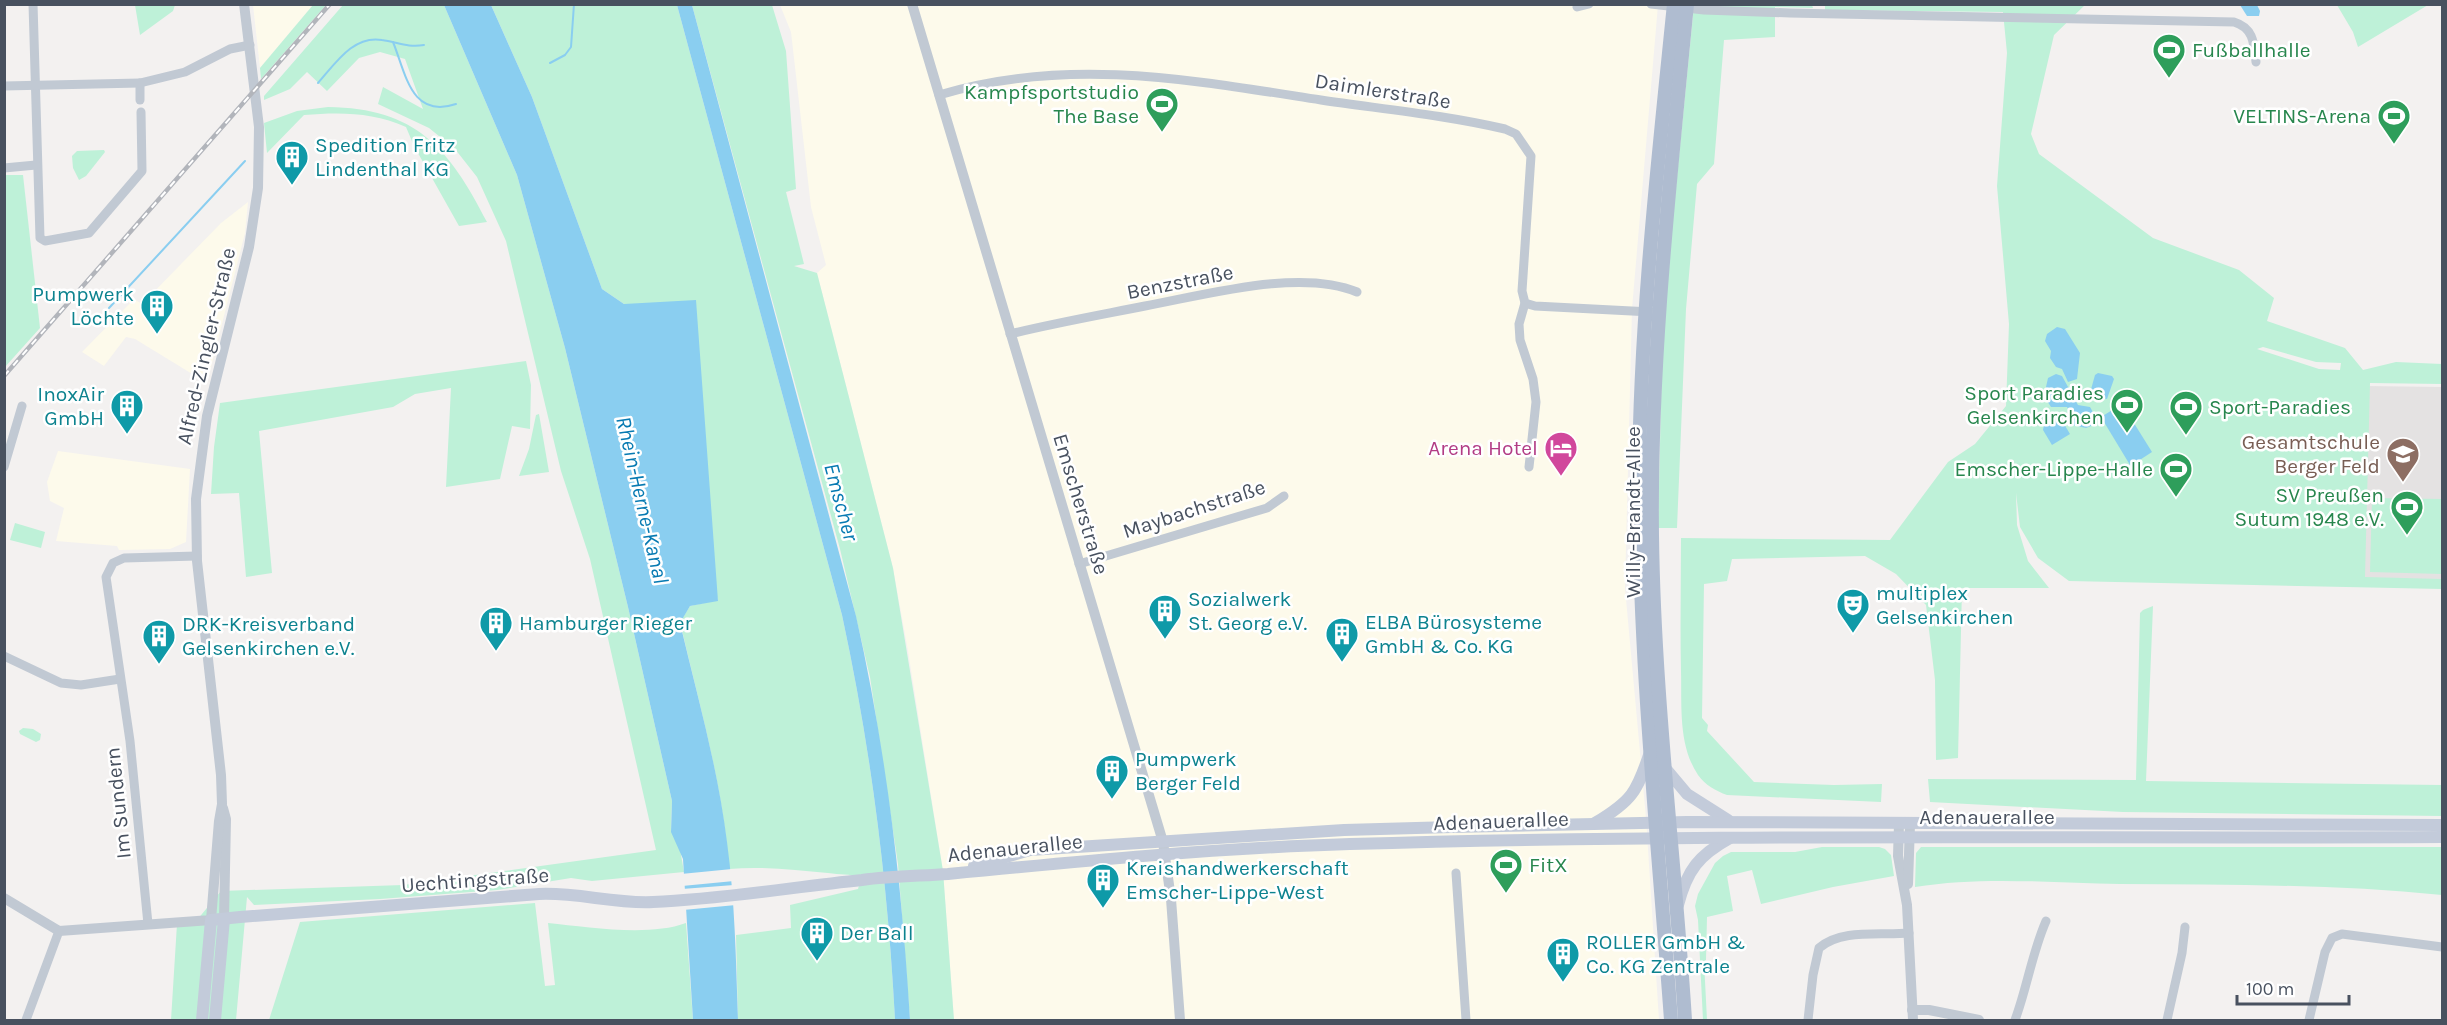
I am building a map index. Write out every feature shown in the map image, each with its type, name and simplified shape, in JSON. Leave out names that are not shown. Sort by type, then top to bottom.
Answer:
[{"type":"main road","name":"Willy-Brandt-Allee","points":[[1671,1020],[1650,751],[1640,582],[1640,423],[1680,6]]},
{"type":"main road","name":"Willy-Brandt-Allee","points":[[1652,312],[1652,534],[1657,651],[1685,1020]]},
{"type":"main road","points":[[1594,823],[1616,811],[1630,797],[1637,787],[1650,751]]},
{"type":"main road","points":[[1666,769],[1687,794],[1732,822]]},
{"type":"main road","name":"Adenauerallee","points":[[1164,848],[1348,844],[1671,829],[1732,822],[2442,825]]},
{"type":"main road","name":"Adenauerallee","points":[[922,875],[1344,830],[1594,823],[1656,829]]},
{"type":"main road","name":"Adenauerallee","points":[[1671,829],[1732,837],[2442,837]]},
{"type":"main road","points":[[1678,905],[1695,864],[1706,852],[1732,837]]},
{"type":"main road","name":"Uechtingstraße","points":[[218,919],[538,894],[629,903],[744,895],[867,879],[922,875]]},
{"type":"main road","points":[[202,1020],[218,919]]},
{"type":"main road","points":[[215,1020],[218,919]]},
{"type":"street","points":[[33,4],[36,165],[40,238],[45,241],[89,233],[142,171],[141,112]]},
{"type":"street","name":"Alfred-Zingler-Straße","points":[[218,919],[221,776],[197,556],[196,499],[202,441],[212,390],[249,247],[258,197],[259,127],[244,4]]},
{"type":"street","name":"Emscherstraße","points":[[912,4],[1164,848],[1171,899],[1180,1020]]},
{"type":"street","points":[[1577,7],[1589,4]]},
{"type":"street","points":[[1651,4],[1926,17],[2234,22],[2247,28],[2252,34],[2256,62]]},
{"type":"street","points":[[4,86],[140,83],[185,72],[230,49],[250,45]]},
{"type":"street","name":"Daimlerstraße","points":[[939,95],[993,81],[1049,74],[1100,73],[1149,76],[1212,83],[1505,129],[1515,134],[1531,156],[1522,291],[1525,303],[1519,324],[1520,340],[1533,379],[1536,402],[1529,467]]},
{"type":"street","points":[[140,83],[140,100]]},
{"type":"street","points":[[4,168],[36,165]]},
{"type":"street","name":"Benzstraße","points":[[1010,334],[1226,290],[1264,285],[1315,283],[1344,286],[1357,292]]},
{"type":"street","points":[[1525,303],[1535,306],[1652,312]]},
{"type":"street","points":[[4,467],[22,406]]},
{"type":"street","name":"Maybachstraße","points":[[1079,564],[1267,508],[1284,496]]},
{"type":"street","name":"Im Sundern","points":[[148,924],[132,761],[106,590],[106,577],[109,567],[124,558],[197,556]]},
{"type":"street","points":[[4,656],[61,683],[81,685],[120,679]]},
{"type":"street","points":[[1905,824],[1912,1015],[1929,1010],[1978,1020]]},
{"type":"street","points":[[1456,873],[1466,1020]]},
{"type":"street","points":[[4,898],[59,931],[26,1020]]},
{"type":"street","name":"Uechtingstraße","points":[[59,931],[218,919]]},
{"type":"street","points":[[2015,1020],[2046,921]]},
{"type":"street","points":[[2167,1020],[2182,953],[2185,927]]},
{"type":"street","points":[[1808,1020],[1813,975],[1820,948],[1832,940],[1852,936],[1909,933]]},
{"type":"street","points":[[2309,1020],[2325,952],[2332,938],[2342,933],[2442,947]]},
{"type":"shaded area","points":[[253,5],[313,5],[260,68]]},
{"type":"shaded area","points":[[780,5],[1658,5],[1632,309],[1625,588],[1646,818],[1659,1020],[954,1020],[943,871],[908,651],[893,568],[817,273],[826,265],[811,207],[791,32]]},
{"type":"shaded area","points":[[248,202],[245,233],[207,383],[135,339],[126,337],[104,366],[82,352],[134,299],[142,304],[221,223]]},
{"type":"shaded area","name":"Gesamtschule Berger Feld","points":[[2365,386],[2442,387],[2442,581],[2361,579]]},
{"type":"shaded area","points":[[58,451],[190,469],[186,542],[170,549],[119,550],[117,546],[56,541],[64,508],[50,501],[47,482]]},
{"type":"green space","points":[[135,4],[175,5],[173,11],[140,35]]},
{"type":"green space","points":[[313,5],[326,5],[261,79],[260,68]]},
{"type":"green space","points":[[343,5],[444,5],[517,175],[565,348],[628,607],[672,801],[671,830],[680,849],[684,872],[592,881],[571,878],[497,890],[380,899],[254,905],[247,897],[236,1020],[171,1020],[177,924],[197,920],[221,891],[403,885],[656,850],[590,559],[561,471],[506,241],[477,177],[455,149],[429,128],[378,104],[383,87],[423,109],[405,59],[380,52],[359,58],[327,91],[307,72],[290,89],[264,100],[264,96]]},
{"type":"green space","points":[[491,5],[677,5],[842,615],[862,716],[877,817],[888,918],[895,1020],[738,1020],[736,935],[791,928],[790,905],[858,889],[861,878],[779,869],[729,869],[716,776],[680,622],[690,606],[718,600],[624,304],[602,289],[532,97]]},
{"type":"green space","points":[[692,5],[772,5],[786,51],[796,189],[786,192],[804,264],[794,266],[817,273],[893,568],[943,871],[954,1020],[910,1020],[898,864],[870,677],[840,549]]},
{"type":"green space","points":[[1694,5],[1812,5],[1813,8],[1775,7],[1775,37],[1724,40],[1714,164],[1697,184],[1686,309],[1677,528],[1658,528],[1663,318]]},
{"type":"green space","points":[[1825,5],[2085,5],[2054,35],[2031,134],[2039,154],[2153,238],[2239,270],[2274,298],[2267,321],[2345,348],[2363,370],[2396,362],[2442,364],[2442,384],[2370,383],[2365,577],[2442,579],[2442,589],[2069,581],[2038,558],[2020,527],[2016,493],[2017,525],[2028,561],[2049,588],[1962,588],[1958,758],[1936,760],[1935,680],[1926,605],[1896,574],[1865,556],[1732,559],[1727,581],[1704,584],[1702,718],[1708,725],[1707,731],[1754,782],[1882,784],[1881,802],[1727,795],[1704,782],[1698,775],[1687,751],[1682,725],[1681,538],[1890,540],[1948,462],[1975,444],[2006,406],[2009,324],[1997,186],[2007,53],[2003,12],[1825,10]],"holes":[[[2263,347],[2316,362],[2341,363],[2340,370],[2319,369],[2257,349]]]},
{"type":"green space","points":[[2337,5],[2428,5],[2358,47],[2353,32]]},
{"type":"green space","points":[[328,107],[359,109],[385,115],[407,124],[426,137],[443,153],[458,173],[487,222],[459,226],[414,146],[406,127],[394,122],[356,114],[304,115],[267,153],[264,123],[297,111]]},
{"type":"green space","points":[[104,150],[105,152],[86,176],[79,180],[73,168],[72,156],[77,151]]},
{"type":"green space","points":[[5,175],[23,175],[40,328],[5,367]]},
{"type":"green space","points":[[526,361],[531,385],[530,429],[512,426],[500,479],[446,487],[451,388],[415,394],[393,407],[259,431],[272,573],[246,577],[239,493],[211,494],[220,403]]},
{"type":"green space","points":[[539,414],[549,472],[519,476],[529,449],[536,415]]},
{"type":"green space","name":"SV Preußen Sutum 1948 e.V.","points":[[2372,498],[2442,499],[2442,574],[2370,572]]},
{"type":"green space","points":[[15,523],[45,532],[41,548],[10,540]]},
{"type":"green space","points":[[2153,606],[2146,781],[2442,785],[2442,816],[2123,812],[1930,802],[1928,779],[2136,780],[2140,613]]},
{"type":"green space","points":[[23,728],[33,729],[41,734],[40,740],[36,742],[20,734],[19,731]]},
{"type":"green space","points":[[1822,847],[1879,847],[1885,849],[1891,855],[1894,876],[1833,887],[1761,904],[1752,870],[1727,876],[1733,911],[1707,917],[1706,960],[1704,961],[1707,1020],[1703,1020],[1698,920],[1695,906],[1698,894],[1715,863],[1731,852],[1795,852]]},
{"type":"green space","points":[[1921,847],[2442,847],[2442,895],[2321,887],[2017,881],[1966,882],[1915,887],[1916,853]]},
{"type":"green space","points":[[535,903],[545,986],[555,985],[548,923],[636,930],[671,927],[686,923],[693,1020],[269,1020],[300,922]]},
{"type":"water","name":"Rhein-Herne-Kanal","points":[[444,5],[491,5],[532,97],[602,289],[624,304],[696,300],[718,601],[690,606],[680,623],[723,814],[730,864],[738,1020],[693,1020],[683,859],[671,832],[672,801],[565,348],[517,175]]},
{"type":"water","points":[[677,5],[692,5],[856,616],[876,716],[891,817],[910,1020],[895,1020],[888,918],[877,817],[862,716],[842,615]]},
{"type":"water","points":[[2240,5],[2257,5],[2260,11],[2259,16],[2247,16]]},
{"type":"water","points":[[2057,327],[2065,329],[2080,353],[2077,379],[2068,382],[2062,369],[2056,367],[2050,358],[2051,351],[2045,341],[2047,334]]},
{"type":"water","points":[[2098,373],[2112,376],[2114,379],[2107,399],[2090,393],[2095,375]]},
{"type":"water","points":[[2056,374],[2062,376],[2078,405],[2090,407],[2094,414],[2091,426],[2086,428],[2072,425],[2067,407],[2051,407],[2044,396],[2048,378]]},
{"type":"water","name":"Sport Paradies Gelsenkirchen","points":[[2122,404],[2152,452],[2132,465],[2101,417]]},
{"type":"water","points":[[2055,418],[2061,419],[2070,434],[2052,445],[2043,430],[2044,425]]},
{"type":"pier","points":[[732,869],[734,881],[682,886],[681,874]]},
{"type":"pier","points":[[734,885],[736,905],[683,910],[682,889]]},
{"type":"waterway","points":[[550,63],[565,55],[571,47],[574,4]]},
{"type":"waterway","points":[[318,83],[346,52],[362,42],[382,40],[408,45],[424,45]]},
{"type":"waterway","points":[[393,42],[412,91],[420,99],[429,105],[441,107],[456,104]]},
{"type":"waterway","points":[[109,308],[245,161]]},
{"type":"railway","points":[[4,376],[330,4]]},
{"type":"place","name":"Fußballhalle","points":[[2169,79]]},
{"type":"place","name":"Kampfsportstudio The Base","points":[[1162,133]]},
{"type":"place","name":"VELTINS-Arena","points":[[2394,145]]},
{"type":"place","name":"Spedition Fritz Lindenthal KG","points":[[292,186]]},
{"type":"place","name":"Pumpwerk Löchte","points":[[157,335]]},
{"type":"place","name":"Sport Paradies Gelsenkirchen","points":[[2127,434]]},
{"type":"place","name":"InoxAir GmbH","points":[[127,435]]},
{"type":"place","name":"Sport-Paradies","points":[[2186,436]]},
{"type":"place","name":"Arena Hotel","points":[[1561,477]]},
{"type":"place","name":"Gesamtschule Berger Feld","points":[[2403,483]]},
{"type":"place","name":"Emscher-Lippe-Halle","points":[[2176,498]]},
{"type":"place","name":"SV Preußen Sutum 1948 e.V.","points":[[2407,536]]},
{"type":"place","name":"multiplex Gelsenkirchen","points":[[1853,634]]},
{"type":"place","name":"Sozialwerk St. Georg e.V.","points":[[1165,640]]},
{"type":"place","name":"Hamburger Rieger","points":[[496,652]]},
{"type":"place","name":"ELBA Bürosysteme GmbH & Co. KG","points":[[1342,663]]},
{"type":"place","name":"DRK-Kreisverband Gelsenkirchen e.V.","points":[[159,665]]},
{"type":"place","name":"Pumpwerk Berger Feld","points":[[1112,800]]},
{"type":"place","name":"FitX","points":[[1506,894]]},
{"type":"place","name":"Kreishandwerkerschaft Emscher-Lippe-West","points":[[1103,909]]},
{"type":"place","name":"Der Ball","points":[[817,962]]},
{"type":"place","name":"ROLLER GmbH & Co. KG Zentrale","points":[[1563,983]]},
{"type":"water label","name":"Emscher","points":[[841,502]]}]
